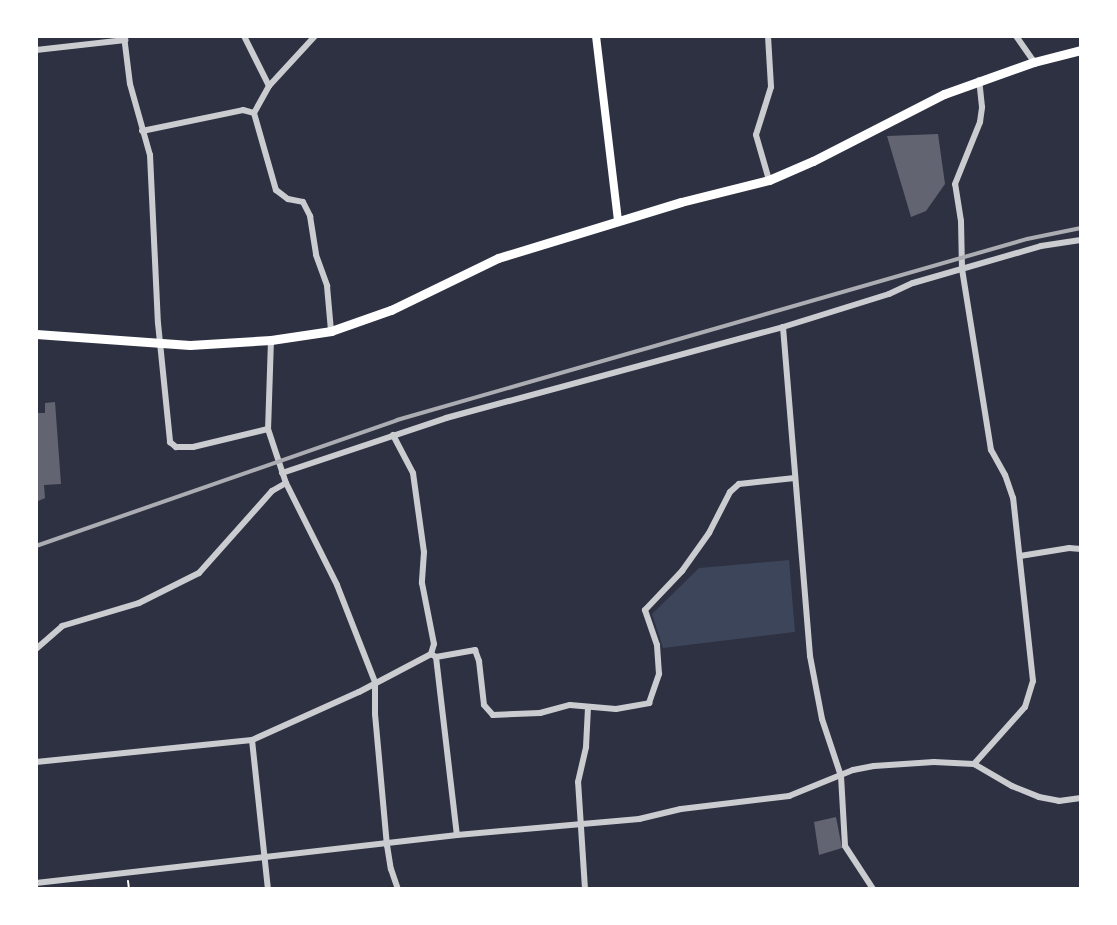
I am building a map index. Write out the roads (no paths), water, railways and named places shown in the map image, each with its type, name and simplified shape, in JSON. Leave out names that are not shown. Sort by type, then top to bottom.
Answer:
[{"type":"highway","points":[[36,334],[190,345],[271,340],[331,331],[391,310],[498,258],[618,221],[769,180],[813,161],[944,94],[1034,62],[1081,50]]},
{"type":"main road","points":[[596,36],[618,221]]},
{"type":"street","points":[[244,36],[269,86]]},
{"type":"street","points":[[315,36],[269,86],[254,113],[276,190],[288,199],[303,202],[310,216],[316,255],[327,286],[331,331]]},
{"type":"street","points":[[768,36],[771,87],[756,135],[769,180]]},
{"type":"street","points":[[1016,36],[1034,62]]},
{"type":"street","points":[[36,50],[125,38],[130,84],[150,155],[159,343],[170,442],[176,447],[194,447],[268,429]]},
{"type":"street","points":[[974,764],[1011,726],[1030,698],[1033,681],[1013,498],[1005,475],[991,450],[962,269],[962,220],[955,184],[980,122],[982,107],[979,80]]},
{"type":"street","points":[[142,131],[243,110],[254,113]]},
{"type":"street","points":[[282,473],[393,435],[526,395],[783,327],[1041,246],[1081,240]]},
{"type":"street","points":[[783,327],[810,656],[822,719],[841,776],[845,846],[873,889]]},
{"type":"street","points":[[271,340],[268,429],[286,483],[337,585],[375,682],[375,714],[387,845],[391,869],[398,889]]},
{"type":"street","points":[[393,435],[413,473],[424,552],[422,583],[434,644],[457,836]]},
{"type":"street","points":[[36,762],[252,740],[434,656],[475,650],[480,661],[484,705],[493,715],[540,713],[570,705],[616,709],[649,703],[658,674],[657,645],[645,610],[682,571],[709,533],[730,492],[739,484],[795,478]]},
{"type":"street","points":[[36,649],[62,626],[139,603],[199,573],[272,491],[286,483]]},
{"type":"street","points":[[1020,556],[1069,548],[1081,549]]},
{"type":"street","points":[[585,889],[578,782],[585,747],[588,707]]},
{"type":"street","points":[[252,740],[268,889]]},
{"type":"street","points":[[36,883],[457,836],[639,819],[681,809],[789,796],[852,770],[874,766],[934,762],[974,764],[1012,786],[1039,797],[1059,801],[1081,798]]},
{"type":"railway","points":[[36,546],[397,420],[1027,239],[1081,228]]}]
